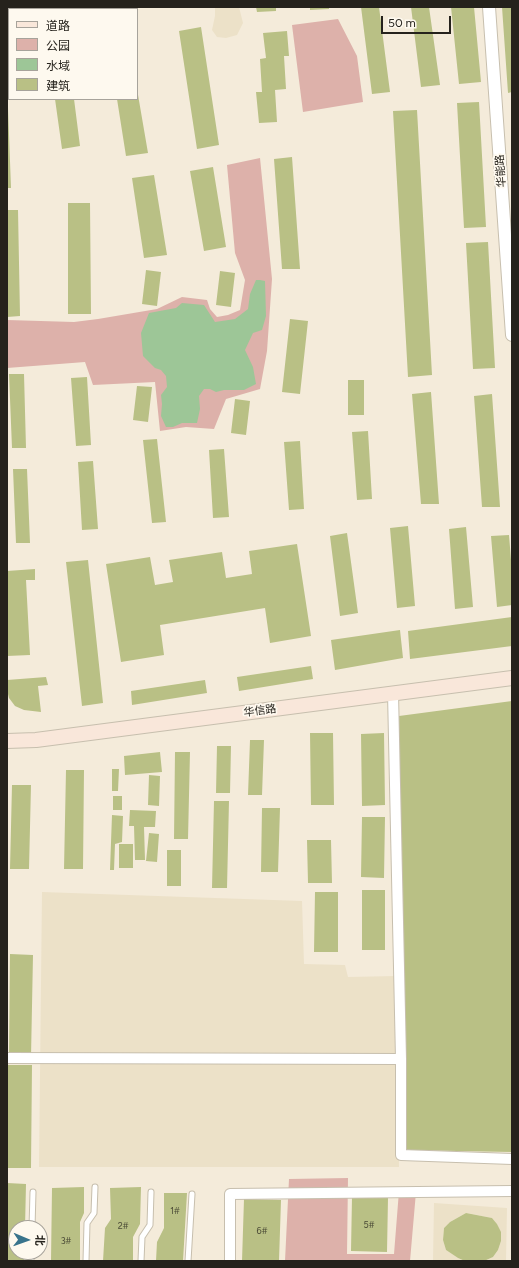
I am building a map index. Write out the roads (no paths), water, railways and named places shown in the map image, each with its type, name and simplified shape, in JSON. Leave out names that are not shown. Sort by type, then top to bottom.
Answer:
[{"type":"main road","name":"华信路","points":[[7,741],[36,740],[512,678]]},
{"type":"street","name":"华能路","points":[[489,7],[511,301],[512,334]]},
{"type":"street","points":[[393,693],[402,1060],[401,1155],[512,1159]]},
{"type":"street","points":[[7,1058],[402,1060]]},
{"type":"street","points":[[230,1261],[230,1194],[512,1191]]},
{"type":"lane","points":[[86,1261],[87,1223],[94,1213],[95,1187]]},
{"type":"lane","points":[[32,1220],[33,1192]]},
{"type":"lane","points":[[141,1261],[142,1237],[150,1225],[151,1192]]},
{"type":"lane","points":[[188,1261],[192,1194]]},
{"type":"water","points":[[256,280],[265,281],[266,316],[262,330],[253,333],[245,350],[253,367],[256,384],[244,390],[224,390],[216,392],[210,389],[204,389],[199,396],[200,409],[197,423],[182,423],[173,427],[166,427],[161,416],[161,395],[167,387],[166,376],[161,370],[155,368],[143,356],[141,333],[149,313],[176,308],[182,303],[204,305],[215,322],[235,319],[248,309],[250,294]]}]
